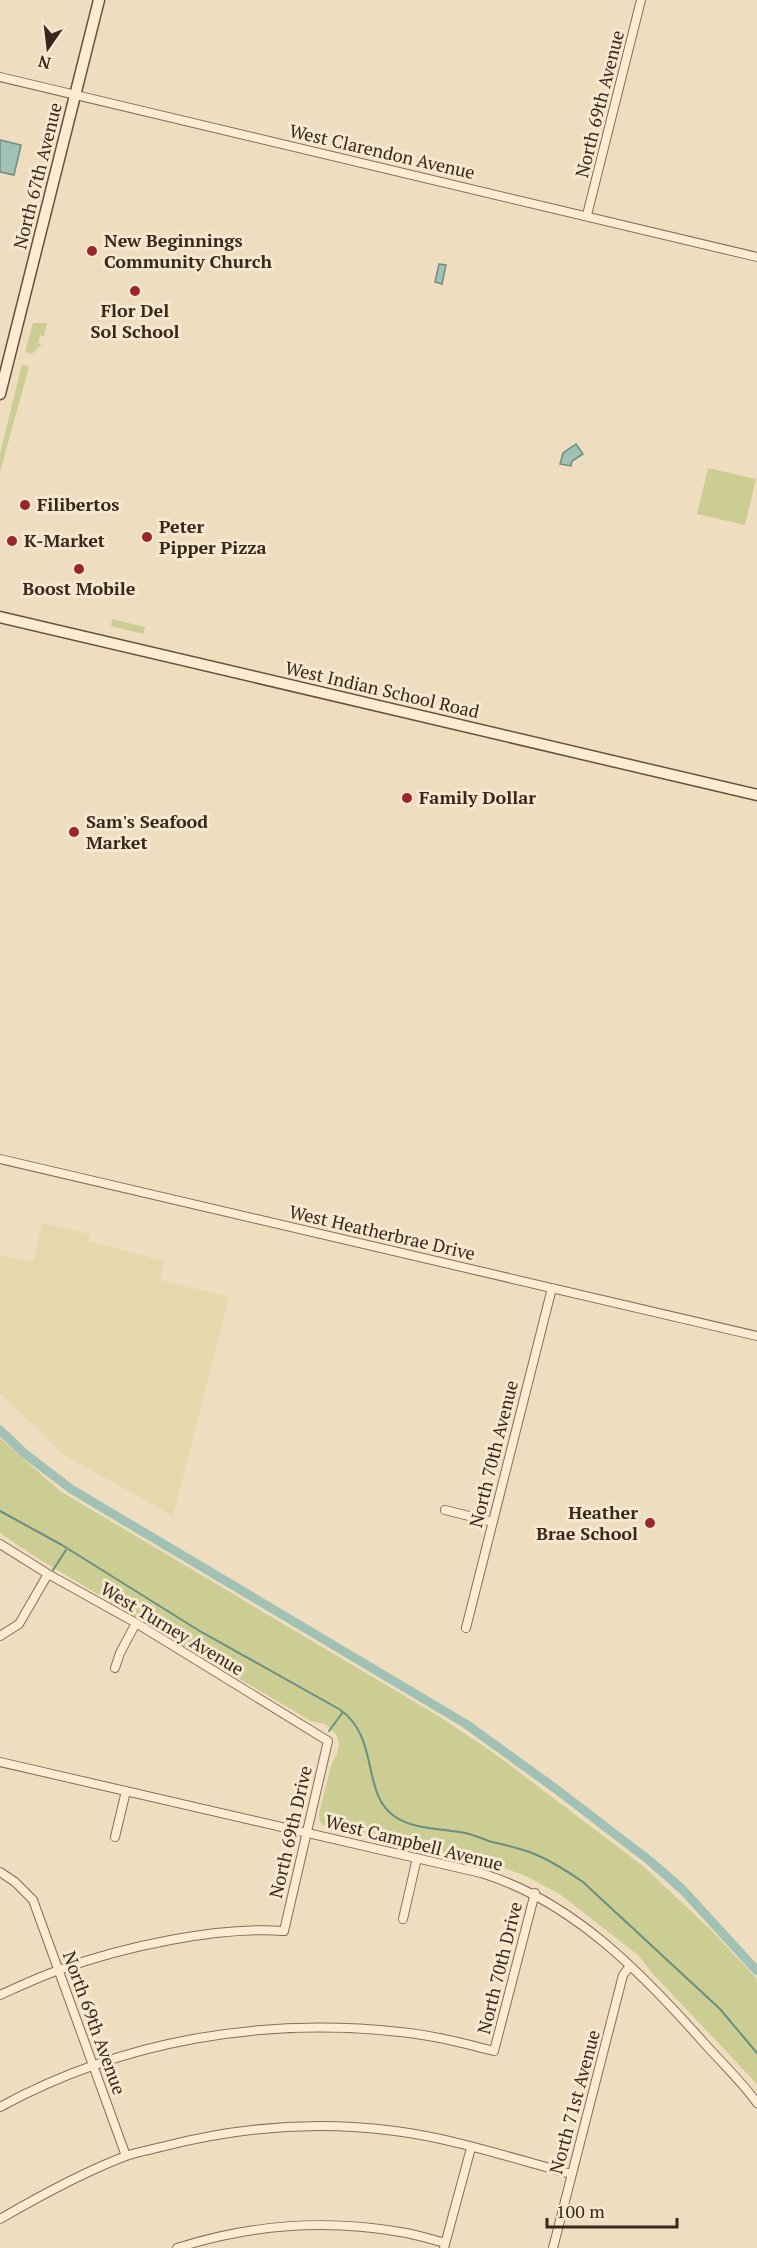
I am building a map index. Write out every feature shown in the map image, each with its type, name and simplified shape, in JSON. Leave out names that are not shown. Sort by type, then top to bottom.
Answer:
[{"type":"main road","name":"North 67th Avenue","points":[[0,394],[99,0]]},
{"type":"main road","name":"West Indian School Road","points":[[0,617],[757,795]]},
{"type":"street","name":"North 69th Avenue","points":[[587,215],[641,0]]},
{"type":"street","name":"West Clarendon Avenue","points":[[0,76],[757,257]]},
{"type":"street","name":"West Heatherbrae Drive","points":[[0,1159],[757,1336]]},
{"type":"street","name":"North 70th Avenue","points":[[466,1628],[552,1288]]},
{"type":"street","points":[[445,1510],[493,1522]]},
{"type":"street","name":"West Turney Avenue","points":[[0,1544],[48,1574],[136,1623],[328,1741]]},
{"type":"street","points":[[0,1636],[19,1624],[48,1574]]},
{"type":"street","points":[[115,1668],[120,1653],[136,1623]]},
{"type":"street","name":"North 69th Drive","points":[[59,1970],[108,1955],[212,1934],[267,1929],[284,1931],[328,1741]]},
{"type":"street","name":"West Campbell Avenue","points":[[0,1762],[481,1873],[535,1893],[557,1907],[630,1966],[680,2015],[757,2103]]},
{"type":"street","points":[[115,1837],[126,1791]]},
{"type":"street","points":[[403,1919],[417,1858]]},
{"type":"street","name":"North 69th Avenue","points":[[0,1872],[15,1882],[33,1900],[126,2156]]},
{"type":"street","name":"North 70th Drive","points":[[94,2065],[144,2049],[181,2041],[236,2031],[285,2028],[341,2028],[400,2032],[444,2038],[494,2050],[535,1893]]},
{"type":"street","name":"North 71st Avenue","points":[[553,2248],[623,1975],[630,1966]]},
{"type":"street","points":[[0,1995],[59,1970]]},
{"type":"street","points":[[0,2107],[37,2088],[94,2065]]},
{"type":"street","points":[[0,2219],[126,2156],[197,2138],[280,2127],[395,2131],[439,2139],[572,2174]]},
{"type":"street","points":[[177,2248],[208,2238],[259,2228],[334,2224],[401,2232],[444,2246],[471,2148]]},
{"type":"shaded area","points":[[0,140],[21,145],[14,175],[0,172]]},
{"type":"shaded area","points":[[439,264],[446,265],[442,284],[435,282]]},
{"type":"shaded area","points":[[576,444],[583,454],[572,461],[571,466],[560,464],[563,453]]},
{"type":"shaded area","points":[[42,1223],[90,1234],[88,1241],[164,1261],[160,1280],[229,1297],[173,1516],[63,1454],[0,1393],[0,1255],[33,1262]]},
{"type":"green space","points":[[33,323],[47,323],[44,336],[40,335],[38,343],[42,344],[32,354],[25,352]]},
{"type":"green space","points":[[22,364],[29,367],[0,472],[0,454]]},
{"type":"green space","points":[[708,468],[756,479],[745,525],[697,514]]},
{"type":"green space","points":[[112,619],[145,627],[143,634],[111,626]]},
{"type":"green space","points":[[0,1438],[60,1491],[440,1717],[495,1754],[643,1866],[711,1930],[757,1979],[757,2084],[653,1974],[638,1955],[561,1895],[528,1877],[489,1862],[323,1825],[319,1814],[331,1766],[338,1751],[339,1743],[336,1734],[325,1724],[311,1721],[34,1556],[0,1533]]},
{"type":"waterway","points":[[0,1430],[24,1453],[71,1489],[466,1724],[650,1861],[683,1890],[757,1971]]},
{"type":"waterway","points":[[0,1511],[62,1545],[198,1630],[339,1709],[352,1720],[360,1734],[377,1793],[384,1806],[394,1816],[410,1824],[465,1833],[527,1851],[552,1862],[583,1882],[720,2009],[757,2053]]},
{"type":"waterway","points":[[53,1570],[66,1550]]},
{"type":"waterway","points":[[329,1731],[343,1712]]},
{"type":"place","name":"New Beginnings Community Church","points":[[92,251]]},
{"type":"place","name":"Flor Del Sol School","points":[[135,291]]},
{"type":"place","name":"Filibertos","points":[[25,505]]},
{"type":"place","name":"Peter Pipper Pizza","points":[[147,537]]},
{"type":"place","name":"K-Market","points":[[12,541]]},
{"type":"place","name":"Boost Mobile","points":[[79,569]]},
{"type":"place","name":"Family Dollar","points":[[407,798]]},
{"type":"place","name":"Sam's Seafood Market","points":[[74,832]]},
{"type":"place","name":"Heather Brae School","points":[[650,1523]]}]
